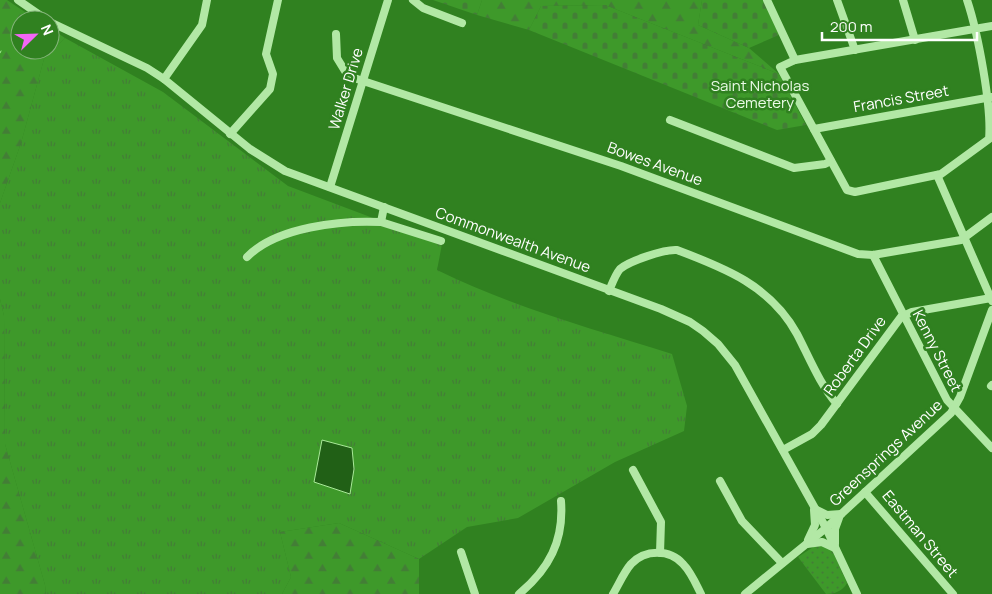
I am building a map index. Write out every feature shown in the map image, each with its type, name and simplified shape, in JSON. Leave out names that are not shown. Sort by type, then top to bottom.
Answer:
[{"type":"street","points":[[18,0],[32,10]]},
{"type":"street","points":[[164,79],[202,25],[208,0]]},
{"type":"street","points":[[230,134],[270,89],[273,74],[266,54],[278,0]]},
{"type":"street","name":"Walker Drive","points":[[330,187],[388,0]]},
{"type":"street","points":[[413,0],[423,8],[462,23]]},
{"type":"street","points":[[767,0],[794,60]]},
{"type":"street","points":[[838,0],[855,50]]},
{"type":"street","points":[[903,0],[916,40]]},
{"type":"street","points":[[967,0],[976,28],[991,97],[989,139],[937,176],[855,192],[847,190],[780,67],[794,60],[916,40],[976,28],[992,26]]},
{"type":"street","name":"Commonwealth Avenue","points":[[60,27],[147,68],[164,79],[250,149],[285,171],[684,319],[711,337],[738,370],[826,528],[855,590],[861,594]]},
{"type":"street","name":"Bowes Avenue","points":[[336,34],[336,58],[348,76],[621,166],[855,253],[873,255],[965,238],[992,217]]},
{"type":"street","name":"Francis Street","points":[[814,128],[991,97]]},
{"type":"street","points":[[670,120],[794,168],[825,164],[831,161]]},
{"type":"street","points":[[937,176],[991,300]]},
{"type":"street","points":[[381,222],[384,207]]},
{"type":"street","points":[[248,257],[255,248],[301,231],[348,221],[381,222],[442,240]]},
{"type":"street","points":[[609,291],[617,274],[623,267],[669,250],[677,250],[725,268],[757,287],[783,313],[837,404]]},
{"type":"street","name":"Kenny Street","points":[[873,255],[943,394],[992,448]]},
{"type":"street","name":"Roberta Drive","points":[[783,450],[817,430],[904,315],[991,300]]},
{"type":"street","name":"Greensprings Avenue","points":[[746,594],[826,528],[955,409],[992,310]]},
{"type":"street","points":[[633,470],[661,522],[660,553]]},
{"type":"street","points":[[720,481],[742,521],[782,563]]},
{"type":"street","name":"Eastman Street","points":[[865,492],[953,594]]},
{"type":"street","points":[[519,594],[541,574],[555,551],[561,531],[562,501]]},
{"type":"street","points":[[805,545],[822,542],[835,548],[835,529],[841,514],[824,514],[814,506]]},
{"type":"street","points":[[805,545],[815,525],[814,506]]},
{"type":"street","points":[[461,552],[475,594]]},
{"type":"street","points":[[613,594],[633,562],[647,554],[660,553],[672,556],[682,563],[701,594]]},
{"type":"green space","points":[[0,0],[7,0],[22,10],[10,10],[10,60],[44,60],[21,143],[0,203]]},
{"type":"green space","points":[[433,0],[482,0],[477,15]]},
{"type":"green space","points":[[482,0],[702,0],[698,25],[749,48],[779,74],[605,5],[541,6],[529,30],[477,15]]},
{"type":"green space","points":[[702,0],[763,0],[779,35],[749,48],[698,25]]},
{"type":"green space","name":"Saint Nicholas Cemetery","points":[[605,5],[779,74],[806,125],[777,130],[529,30],[541,6]]},
{"type":"green space","points":[[60,35],[65,38],[60,43]]},
{"type":"green space","points":[[65,38],[163,92],[288,186],[442,244],[437,270],[523,306],[672,354],[687,406],[684,431],[615,462],[518,518],[467,527],[419,559],[339,523],[280,532],[291,577],[282,594],[46,594],[5,444],[4,316],[0,299],[0,203],[21,143],[44,60],[60,60],[60,43]]},
{"type":"green space","points":[[0,299],[4,316],[5,444],[46,594],[0,594]]},
{"type":"green space","points":[[339,523],[419,559],[419,594],[282,594],[291,577],[280,532]]},
{"type":"green space","points":[[818,544],[832,550],[847,583],[841,590],[835,593],[826,594],[798,557]]},
{"type":"shaded area","points":[[322,440],[352,448],[354,469],[350,494],[314,482]]}]
